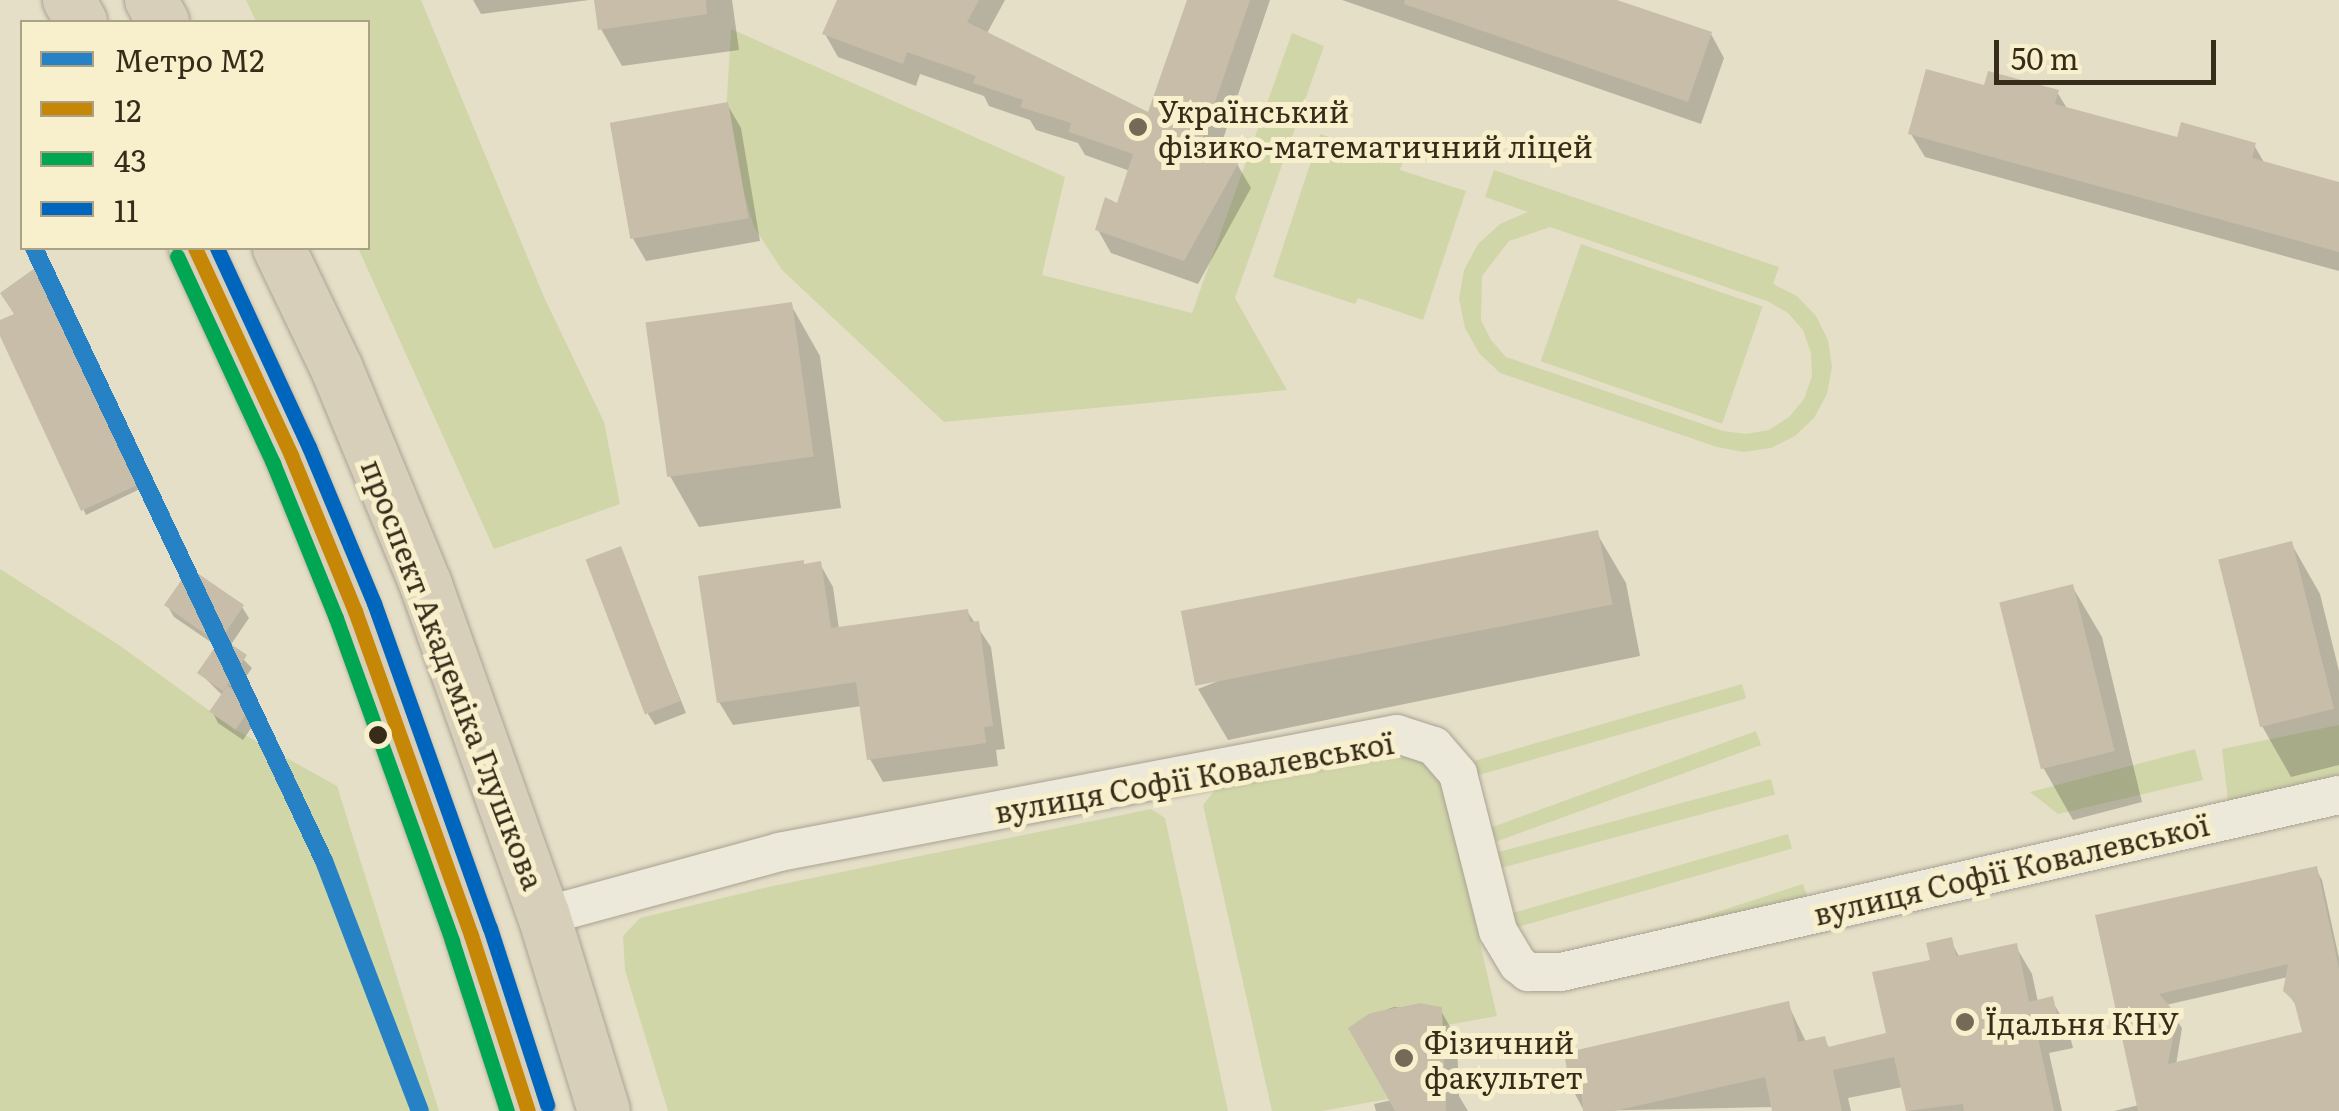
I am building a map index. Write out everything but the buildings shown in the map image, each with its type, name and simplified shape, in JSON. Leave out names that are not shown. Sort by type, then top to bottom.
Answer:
[{"type":"highway","points":[[196,250],[292,455],[355,611],[472,935],[528,1111]]},
{"type":"highway","name":"проспект Академіка Глушкова","points":[[280,250],[337,370],[426,586],[544,916],[604,1111]]},
{"type":"street","name":"вулиця Софії Ковалевської","points":[[544,916],[779,852],[1396,734],[1434,746],[1458,774],[1498,932],[1528,972],[1561,972],[2339,795]]},
{"type":"green space","points":[[246,0],[421,0],[544,297],[604,422],[620,504],[494,549],[359,250],[370,250],[370,20],[255,20]]},
{"type":"green space","points":[[731,29],[1065,177],[1042,275],[1192,313],[1292,33],[1324,46],[1235,298],[1287,390],[944,422],[782,270],[754,227],[725,131]]},
{"type":"green space","points":[[1320,134],[1403,161],[1400,170],[1466,191],[1423,320],[1358,298],[1355,304],[1273,277]]},
{"type":"green space","points":[[1494,170],[1779,267],[1773,284],[1797,296],[1816,316],[1828,340],[1832,367],[1827,394],[1814,418],[1795,436],[1771,448],[1744,452],[1717,447],[1500,373],[1479,353],[1465,328],[1459,299],[1464,270],[1478,244],[1500,224],[1528,212],[1485,197]],"holes":[[[1550,227],[1767,301],[1788,313],[1803,330],[1811,353],[1812,376],[1804,399],[1789,417],[1769,430],[1746,434],[1723,431],[1506,357],[1481,320],[1482,276],[1509,241]]]},
{"type":"green space","points":[[1581,244],[1763,307],[1722,424],[1541,361]]},
{"type":"green space","points":[[0,569],[119,645],[236,730],[337,786],[439,1111],[0,1111]]},
{"type":"green space","points":[[1742,684],[1746,698],[1476,776],[1472,761]]},
{"type":"green space","points":[[2339,725],[2339,775],[2228,801],[2222,749]]},
{"type":"green space","points":[[1756,731],[1761,745],[1496,842],[1491,827]]},
{"type":"green space","points":[[2195,749],[2203,780],[2058,814],[2030,792]]},
{"type":"green space","points":[[1409,750],[1440,772],[1497,1016],[1442,1026],[1441,1007],[1420,1003],[1370,1013],[1349,1029],[1388,1099],[1322,1111],[1272,1111],[1203,805],[1215,790]]},
{"type":"green space","points":[[1771,779],[1775,794],[1502,868],[1498,852]]},
{"type":"green space","points":[[1151,809],[1165,818],[1228,1111],[668,1111],[625,970],[623,936],[640,918],[768,887]]},
{"type":"green space","points":[[1788,834],[1792,848],[1517,927],[1513,913]]},
{"type":"green space","points":[[1803,884],[1808,899],[1535,988],[1530,973]]},
{"type":"metro line","name":"M2","points":[[35,250],[324,861],[420,1111]]},
{"type":"transit line","name":"12","points":[[196,250],[291,455],[355,611],[471,935],[528,1111]]},
{"type":"transit line","name":"11","points":[[218,250],[309,447],[374,603],[490,928],[547,1105]]},
{"type":"transit line","name":"43","points":[[177,256],[273,463],[336,618],[452,941],[507,1111]]},
{"type":"place","name":"Український фізико-математичний ліцей","points":[[1138,127]]},
{"type":"place","name":"Їдальня КНУ","points":[[1965,1022]]},
{"type":"place","name":"Фізичний факультет","points":[[1404,1058]]}]
